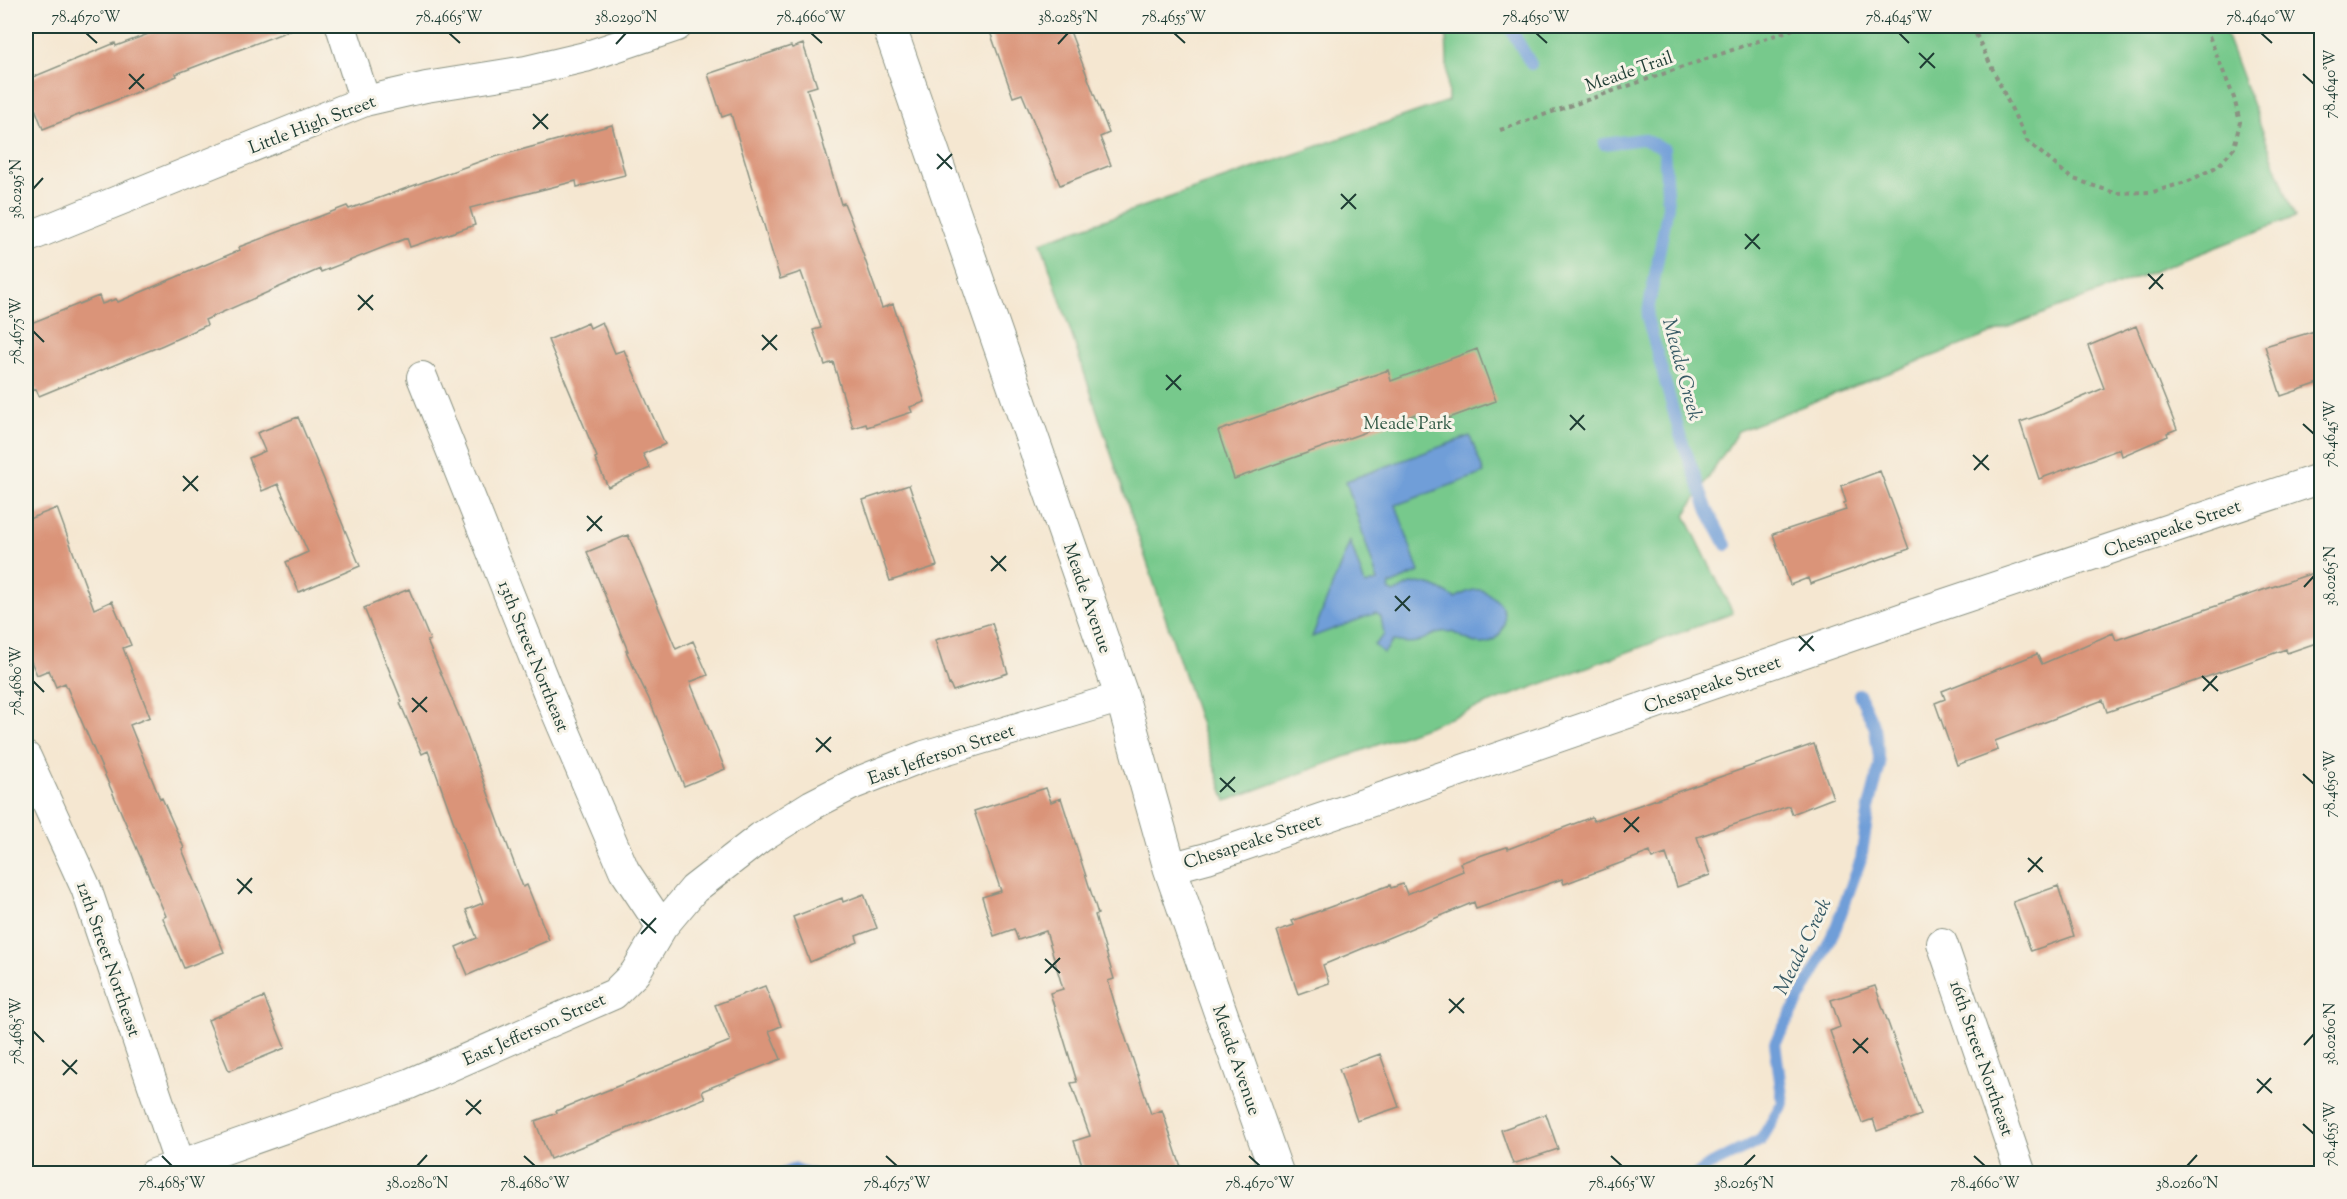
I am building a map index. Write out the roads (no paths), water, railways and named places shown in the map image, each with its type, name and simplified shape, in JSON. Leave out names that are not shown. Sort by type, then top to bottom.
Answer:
[{"type":"main road","name":"Meade Avenue","points":[[889,26],[1122,697],[1170,868],[1277,1173]]},
{"type":"street","points":[[341,26],[365,101]]},
{"type":"street","name":"Little High Street","points":[[26,238],[365,101],[426,87],[526,71],[585,57],[678,26]]},
{"type":"street","name":"13th Street Northeast","points":[[422,377],[548,692],[624,870],[662,927]]},
{"type":"street","name":"Chesapeake Street","points":[[1170,868],[1207,858],[1912,615],[2322,478]]},
{"type":"street","name":"East Jefferson Street","points":[[167,1169],[409,1084],[614,993],[635,973],[662,927],[694,889],[761,837],[853,784],[924,756],[1122,697]]},
{"type":"street","name":"12th Street Northeast","points":[[26,757],[86,888],[167,1169]]},
{"type":"street","name":"16th Street Northeast","points":[[1942,943],[2021,1173]]},
{"type":"water","points":[[1470,436],[1484,473],[1396,505],[1419,572],[1390,585],[1389,590],[1394,593],[1418,583],[1435,587],[1455,598],[1470,591],[1483,591],[1493,597],[1502,608],[1505,620],[1501,632],[1490,642],[1480,644],[1446,631],[1413,643],[1393,641],[1384,653],[1374,645],[1384,635],[1381,617],[1376,613],[1312,637],[1350,541],[1365,585],[1378,581],[1346,481]]},
{"type":"waterway","name":"Meade Creek","points":[[1509,26],[1531,64]]},
{"type":"waterway","name":"Meade Creek","points":[[1604,144],[1643,139],[1664,149],[1668,206],[1647,317],[1680,435],[1708,511],[1726,545]]},
{"type":"waterway","name":"Meade Creek","points":[[1697,1174],[1708,1166],[1761,1140],[1783,1103],[1775,1043],[1816,969],[1836,927],[1861,859],[1869,808],[1880,765],[1875,728],[1859,694]]},
{"type":"waterway","name":"Meade Creek","points":[[783,1174],[794,1169],[811,1174]]},
{"type":"park label","name":"Meade Park","points":[[1408,423]]}]
